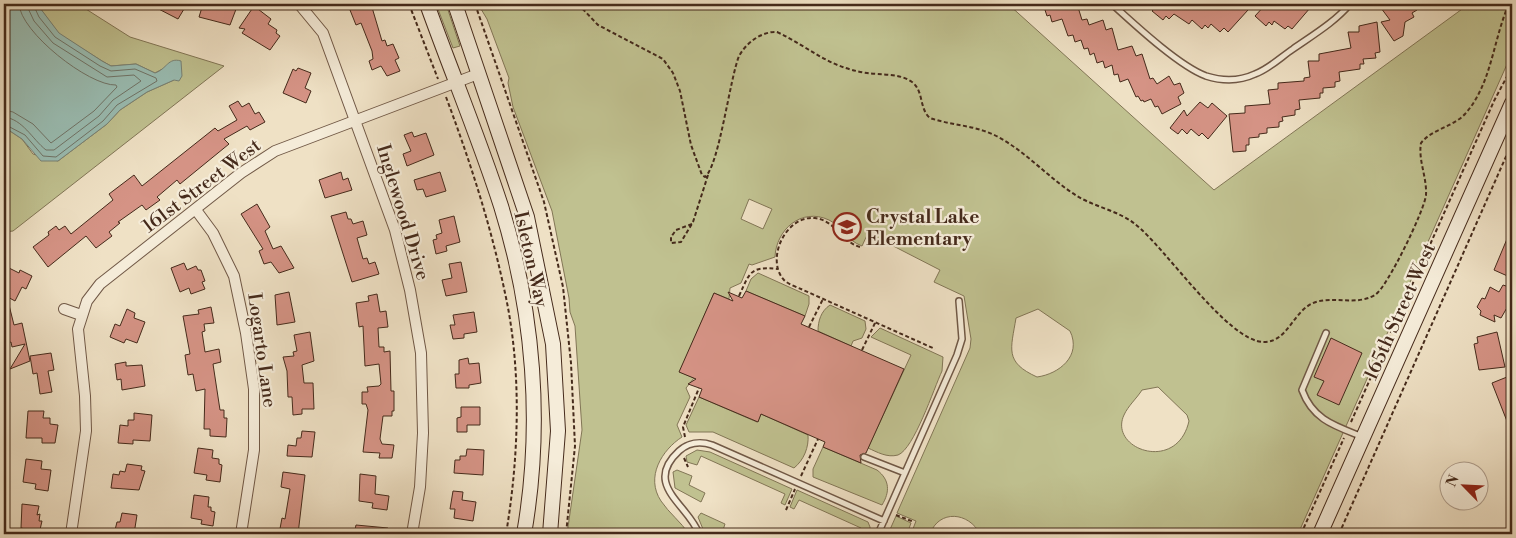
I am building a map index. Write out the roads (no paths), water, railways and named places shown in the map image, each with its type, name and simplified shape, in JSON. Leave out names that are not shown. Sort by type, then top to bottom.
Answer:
[{"type":"main road","name":"Isleton Way","points":[[426,4],[449,85],[501,207],[514,258],[525,315],[532,363],[535,415],[532,471],[524,534]]},
{"type":"main road","name":"Isleton Way","points":[[455,4],[527,217],[553,344],[558,431],[550,534]]},
{"type":"main road","name":"165th Street West","points":[[1320,534],[1512,103]]},
{"type":"street","name":"Inglewood Drive","points":[[300,4],[323,33],[395,230],[410,290],[421,353],[423,433],[420,487],[412,534]]},
{"type":"street","name":"161st Street West","points":[[70,534],[86,431],[85,396],[78,341],[81,315],[87,301],[100,284],[241,173],[275,151],[478,74]]},
{"type":"street","name":"Logarto Lane","points":[[196,210],[213,233],[234,276],[246,333],[255,420],[254,450],[241,534]]},
{"type":"street","points":[[64,309],[81,315]]},
{"type":"lane","points":[[1112,4],[1144,32],[1191,68],[1205,76],[1228,80],[1262,71],[1336,17],[1350,4]]},
{"type":"lane","points":[[878,534],[957,356],[962,339],[959,301]]},
{"type":"lane","points":[[1326,333],[1302,390],[1306,400],[1316,414],[1337,427],[1363,437]]},
{"type":"lane","points":[[699,534],[692,518],[669,494],[665,475],[676,453],[686,446],[698,443],[712,445],[884,520]]},
{"type":"lane","points":[[864,457],[905,473]]},
{"type":"water","points":[[4,4],[37,4],[59,33],[111,66],[136,64],[155,73],[170,62],[177,60],[181,61],[182,76],[179,81],[174,80],[147,92],[120,110],[107,124],[58,161],[41,161],[22,139],[4,127]]},
{"type":"place","name":"Crystal Lake Elementary","points":[[847,227]]}]
